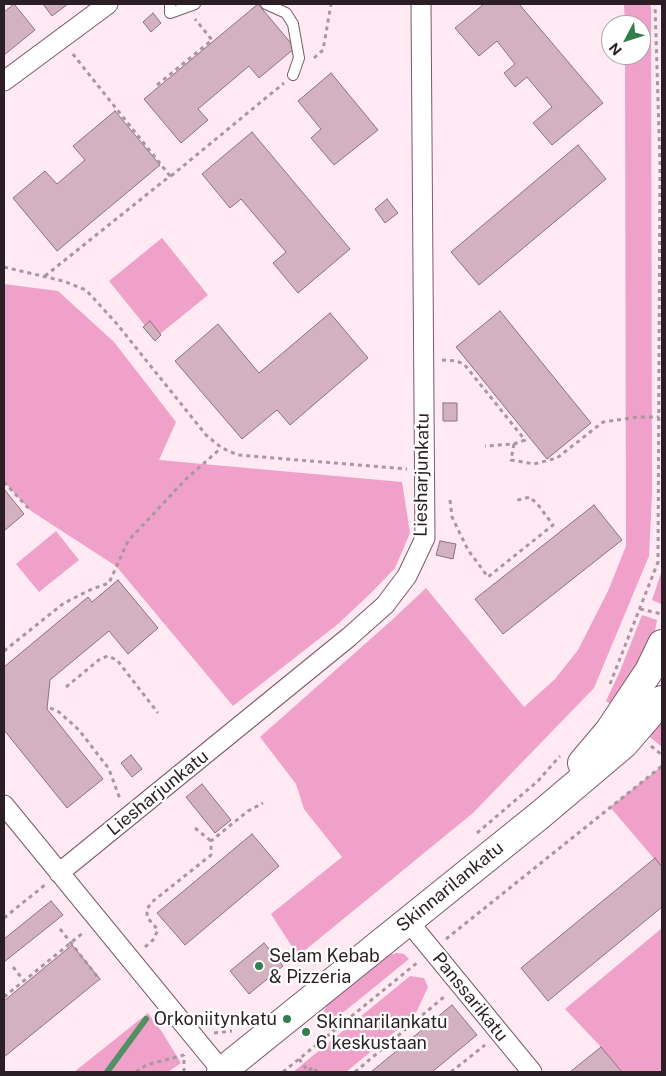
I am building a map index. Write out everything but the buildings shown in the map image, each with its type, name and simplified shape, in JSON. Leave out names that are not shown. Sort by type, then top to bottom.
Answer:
[{"type":"main road","name":"Skinnarilankatu","points":[[540,815],[652,680],[650,671],[662,644]]},
{"type":"main road","name":"Skinnarilankatu","points":[[221,1072],[540,815],[624,744],[657,709]]},
{"type":"street","points":[[4,81],[108,4]]},
{"type":"street","name":"Liesharjunkatu","points":[[59,873],[349,637],[385,605],[407,576],[424,538],[421,4]]},
{"type":"street","points":[[4,805],[221,1072]]},
{"type":"street","name":"Panssarikatu","points":[[408,921],[532,1072]]},
{"type":"lane","points":[[170,4],[170,13],[190,5]]},
{"type":"lane","points":[[266,4],[286,13],[293,24],[298,58],[293,75]]},
{"type":"path","points":[[45,276],[323,50],[331,4]]},
{"type":"path","points":[[609,688],[658,562],[661,164],[655,4]]},
{"type":"path","points":[[157,85],[212,40],[190,5]]},
{"type":"path","points":[[68,49],[170,176]]},
{"type":"path","points":[[4,267],[63,281],[86,290],[117,324],[206,436],[222,448],[238,455],[415,470]]},
{"type":"path","points":[[424,359],[456,361],[464,364],[525,440],[514,444],[484,446]]},
{"type":"path","points":[[514,444],[511,460],[534,464],[557,458],[603,422],[638,417],[658,417]]},
{"type":"path","points":[[4,651],[64,603],[92,588],[109,584],[128,541],[184,481],[222,448]]},
{"type":"path","points":[[4,482],[31,511]]},
{"type":"path","points":[[450,500],[452,517],[468,550],[488,578],[554,525],[530,497],[514,501]]},
{"type":"path","points":[[640,609],[662,614]]},
{"type":"path","points":[[66,687],[100,659],[108,656],[117,660],[158,713]]},
{"type":"path","points":[[50,708],[59,712],[80,730],[110,769],[121,804],[127,800]]},
{"type":"path","points":[[470,839],[538,781],[564,751]]},
{"type":"path","points":[[283,1072],[662,766]]},
{"type":"path","points":[[211,841],[248,811],[263,804]]},
{"type":"path","points":[[195,828],[211,841]]},
{"type":"path","points":[[141,951],[153,940],[158,930],[147,916],[147,909],[152,902],[211,855],[211,841]]},
{"type":"path","points":[[4,918],[59,873]]},
{"type":"path","points":[[4,997],[98,920]]},
{"type":"path","points":[[60,929],[100,980]]},
{"type":"path","points":[[13,967],[24,981]]},
{"type":"path","points":[[355,1072],[445,996]]},
{"type":"path","points":[[196,1039],[208,1033],[241,1031]]},
{"type":"path","points":[[451,1072],[485,1045]]},
{"type":"path","points":[[136,1072],[146,1065],[184,1055],[184,1072]]},
{"type":"path","points":[[299,1059],[308,1071],[313,1067],[316,1072]]},
{"type":"shaded area","points":[[624,4],[650,4],[651,8],[652,494],[649,556],[594,688],[473,813],[298,956],[271,914],[342,857],[304,809],[296,784],[260,737],[426,588],[524,707],[555,679],[578,650],[608,591],[626,546],[625,65],[651,65],[651,15],[625,15]]},
{"type":"shaded area","points":[[162,238],[208,295],[155,338],[109,281]]},
{"type":"shaded area","points":[[4,284],[58,291],[114,342],[176,422],[159,460],[402,482],[410,533],[395,568],[338,624],[233,706],[116,566],[31,511],[4,482]]},
{"type":"shaded area","points":[[56,531],[79,560],[39,592],[16,564]]},
{"type":"shaded area","points":[[662,570],[662,600],[661,604],[652,600]]},
{"type":"shaded area","points":[[642,615],[657,620],[654,637],[615,708],[606,701]]},
{"type":"shaded area","points":[[662,717],[662,747],[645,733]]},
{"type":"shaded area","points":[[662,766],[662,868],[610,807]]},
{"type":"shaded area","points":[[662,928],[662,1072],[622,1072],[565,1009]]},
{"type":"shaded area","points":[[397,953],[404,954],[409,959],[324,1028],[319,1022],[327,1005],[334,997],[385,956]]},
{"type":"shaded area","points":[[410,976],[424,978],[428,987],[415,1015],[346,1072],[293,1072]]},
{"type":"shaded area","points":[[148,1013],[181,1063],[168,1072],[74,1072]]},
{"type":"waterway","points":[[107,1072],[146,1019]]},
{"type":"place","name":"Selam Kebab & Pizzeria","points":[[259,966]]},
{"type":"place","name":"Orkoniitynkatu","points":[[287,1019]]},
{"type":"place","name":"Skinnarilankatu 6 keskustaan","points":[[306,1032]]}]
